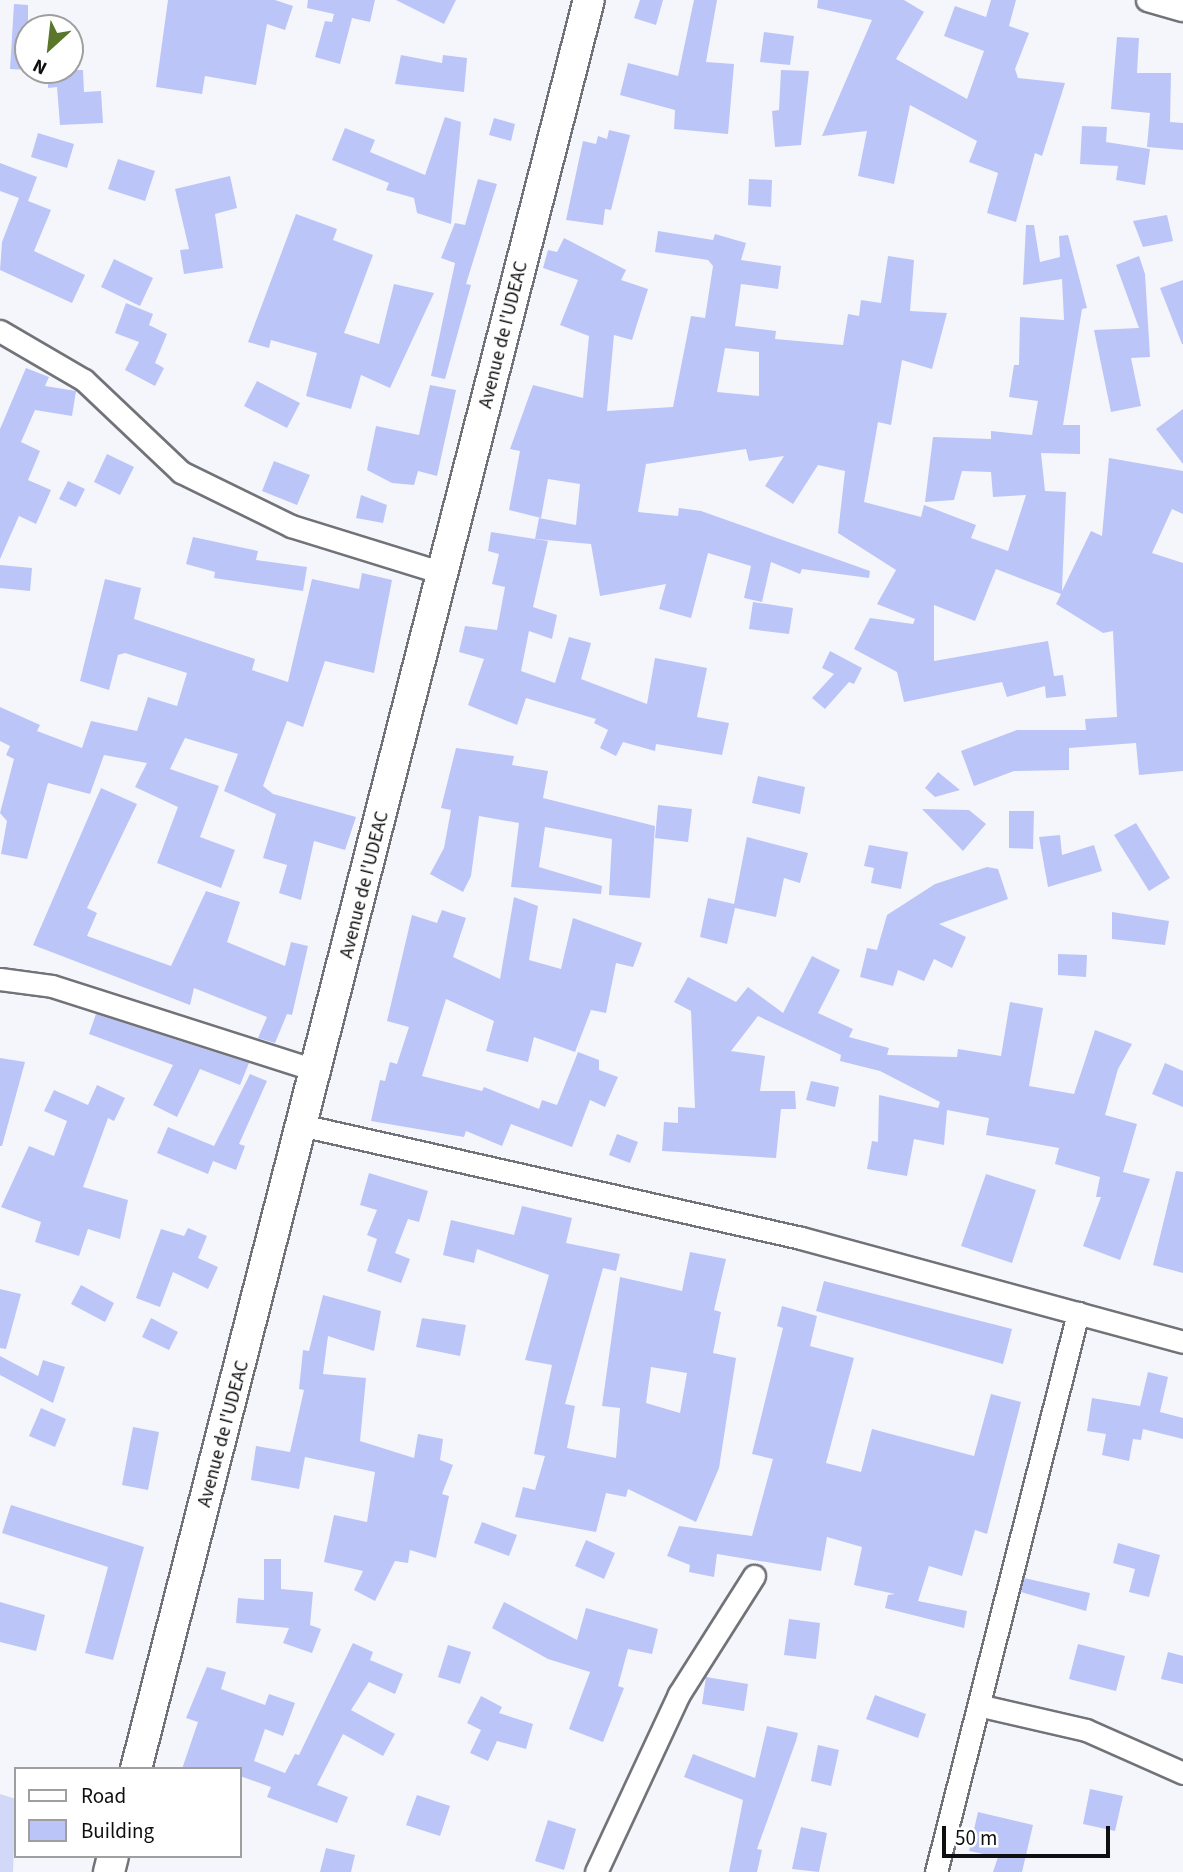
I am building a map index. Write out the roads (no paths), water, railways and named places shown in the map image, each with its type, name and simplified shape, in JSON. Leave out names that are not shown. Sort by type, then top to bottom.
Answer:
[{"type":"main road","name":"Avenue de I'UDEAC","points":[[137,1767],[305,1126],[589,0]]},
{"type":"street","points":[[1147,0],[1183,10]]},
{"type":"street","points":[[0,331],[85,380],[181,472],[291,526],[443,573]]},
{"type":"street","points":[[0,979],[52,986],[319,1071]]},
{"type":"street","points":[[305,1126],[801,1238],[1183,1342]]},
{"type":"street","points":[[936,1872],[982,1706],[1078,1313]]},
{"type":"street","points":[[596,1872],[679,1694],[754,1576]]},
{"type":"street","points":[[982,1706],[1086,1730],[1183,1773]]}]
